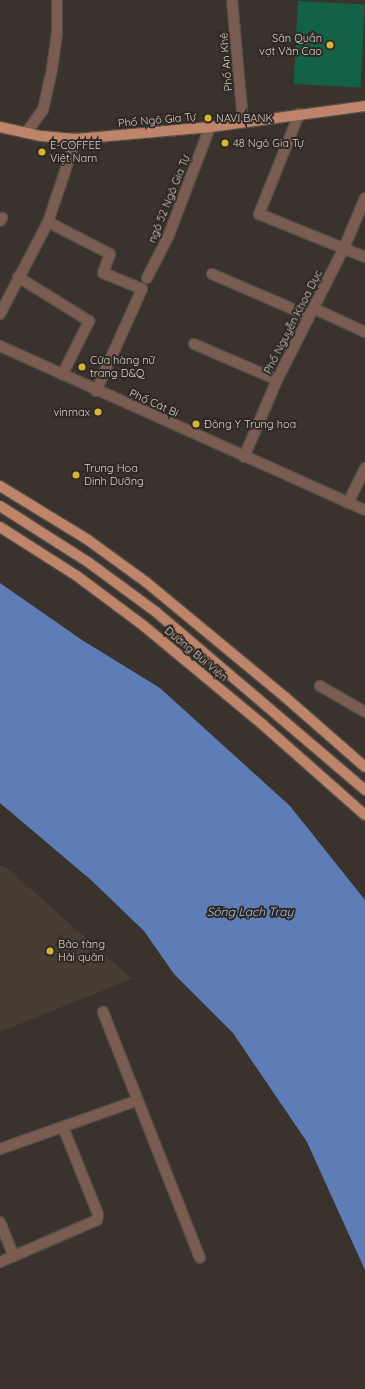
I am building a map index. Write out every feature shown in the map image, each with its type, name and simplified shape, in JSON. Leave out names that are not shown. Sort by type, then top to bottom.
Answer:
[{"type":"main road","name":"Phố Ngô Gia Tự","points":[[0,126],[26,133],[76,139],[210,127],[365,106]]},
{"type":"main road","points":[[0,486],[18,495],[88,540],[146,582],[285,697],[365,767]]},
{"type":"main road","points":[[4,508],[18,495]]},
{"type":"main road","name":"Đường Bùi Viện","points":[[4,508],[88,562],[156,612],[365,790]]},
{"type":"main road","name":"Đường Bùi Viện","points":[[0,527],[77,576],[144,626],[262,724],[365,815]]},
{"type":"street","points":[[26,133],[43,110],[53,62],[56,0]]},
{"type":"street","name":"Phố An Khê","points":[[232,0],[243,122]]},
{"type":"street","points":[[299,114],[259,214],[365,257]]},
{"type":"street","name":"ngõ 52 Ngô Gia Tự","points":[[147,278],[168,237],[210,127]]},
{"type":"street","points":[[0,314],[48,222],[76,139]]},
{"type":"street","name":"Phố Nguyễn Khoa Dục","points":[[244,457],[277,380],[344,248],[365,198]]},
{"type":"street","points":[[48,222],[110,254],[103,273],[142,289],[96,391]]},
{"type":"street","points":[[212,274],[365,332]]},
{"type":"street","points":[[18,277],[88,321],[62,375]]},
{"type":"street","points":[[194,344],[277,380]]},
{"type":"street","name":"Phố Cát Bi","points":[[0,346],[96,391],[365,510]]},
{"type":"street","points":[[348,503],[365,468]]},
{"type":"street","points":[[320,686],[365,712]]},
{"type":"street","points":[[103,1012],[200,1258]]},
{"type":"street","points":[[0,1150],[138,1100]]},
{"type":"street","points":[[0,1262],[97,1220],[98,1214],[63,1127]]},
{"type":"street","points":[[0,1222],[14,1256]]},
{"type":"shaded area","name":"Bảo tàng Hải quân","points":[[0,865],[7,868],[132,979],[0,1032]]},
{"type":"green space","name":"Sân Quần vợt Văn Cao","points":[[298,1],[365,5],[361,87],[294,84]]},
{"type":"water","name":"Sông Lạch Tray","points":[[0,583],[82,640],[160,688],[290,806],[365,900],[365,1270],[307,1142],[233,1033],[174,974],[144,931],[91,880],[0,803]]},
{"type":"place","name":"Sân Quần vợt Văn Cao","points":[[330,45]]},
{"type":"place","name":"NAVI BANK","points":[[208,118]]},
{"type":"place","name":"48 Ngô Gia Tự","points":[[225,143]]},
{"type":"place","name":"E-COFFEE Việt Nam","points":[[42,152]]},
{"type":"place","name":"Cửa hàng nữ trang D&Q","points":[[82,367]]},
{"type":"place","name":"vinmax","points":[[98,412]]},
{"type":"place","name":"Đông Y Trung hoa","points":[[196,424]]},
{"type":"place","name":"Trung Hoa Dinh Dưỡng","points":[[76,475]]},
{"type":"place","name":"Bảo tàng Hải quân","points":[[50,951]]}]
